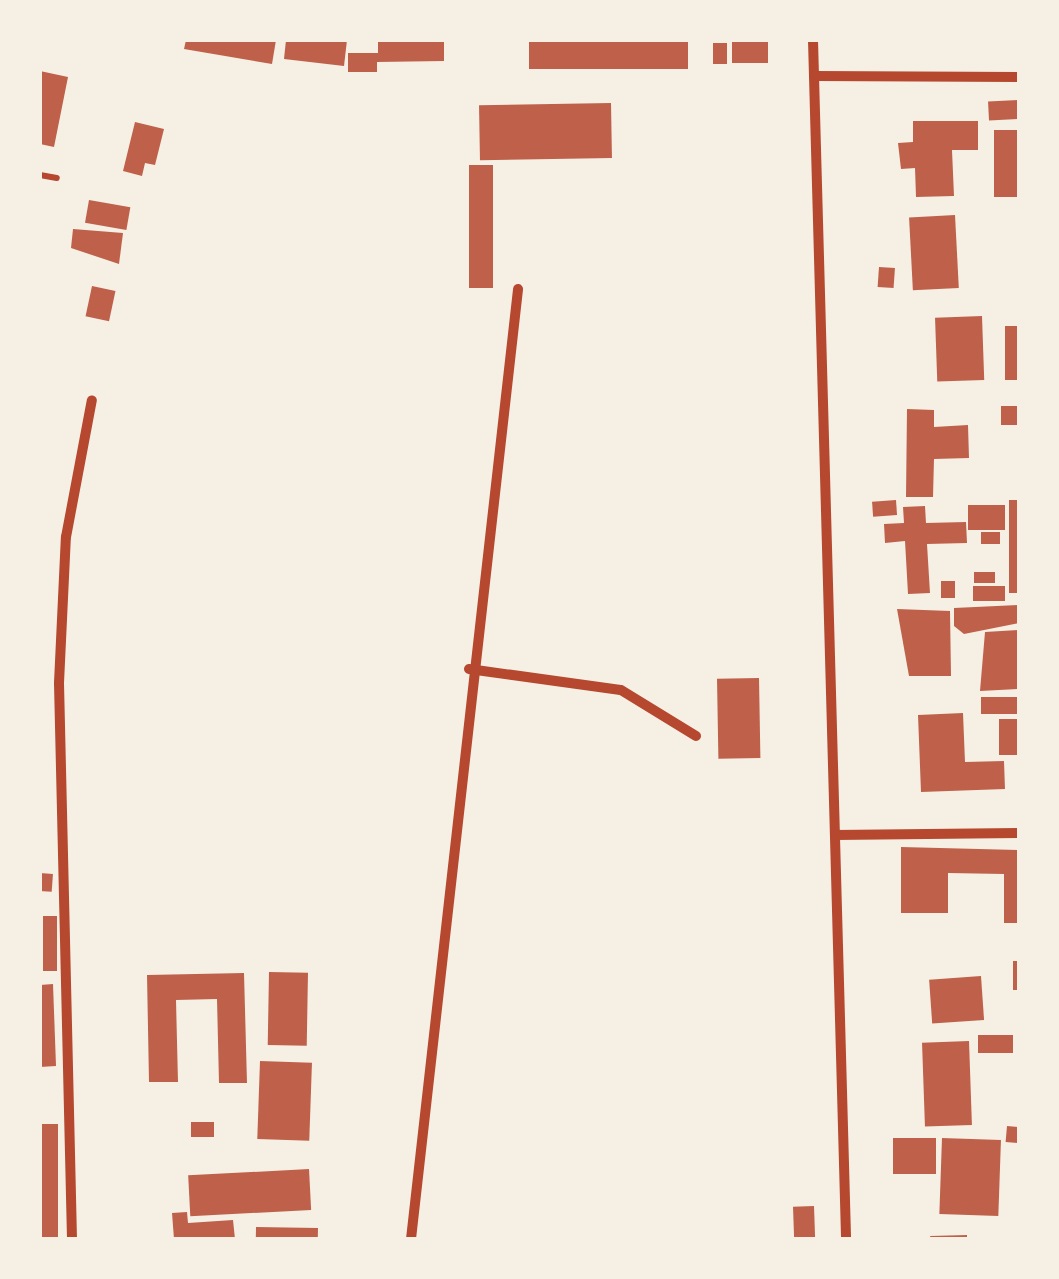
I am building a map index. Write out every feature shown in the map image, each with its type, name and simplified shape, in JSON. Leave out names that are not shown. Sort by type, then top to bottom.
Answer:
[{"type":"street","points":[[813,40],[846,1239]]},
{"type":"street","points":[[814,76],[1019,77]]},
{"type":"street","points":[[410,1239],[469,669],[518,289]]},
{"type":"street","points":[[72,1239],[59,683],[66,536],[92,400]]},
{"type":"street","points":[[469,669],[621,690],[696,736]]},
{"type":"street","points":[[835,836],[1019,833]]},
{"type":"lane","points":[[40,174],[57,178]]},
{"type":"building","points":[[186,40],[276,40],[272,64],[184,49]]},
{"type":"building","points":[[286,40],[347,40],[344,66],[284,59]]},
{"type":"building","points":[[378,40],[444,40],[444,61],[377,62],[377,72],[348,72],[348,53],[378,53]]},
{"type":"building","points":[[529,40],[688,40],[688,69],[529,69]]},
{"type":"building","points":[[732,40],[768,40],[768,63],[732,63]]},
{"type":"building","points":[[713,43],[727,43],[727,64],[713,64]]},
{"type":"building","points":[[40,71],[68,77],[54,147],[40,144]]},
{"type":"building","points":[[1018,100],[1019,119],[989,121],[988,102]]},
{"type":"building","points":[[611,103],[612,158],[480,160],[479,105]]},
{"type":"building","points":[[913,121],[978,121],[978,150],[952,150],[954,196],[916,197],[915,168],[901,169],[898,143],[913,142]]},
{"type":"building","points":[[135,122],[164,129],[155,165],[145,163],[142,176],[123,171]]},
{"type":"building","points":[[994,130],[1019,130],[1019,197],[994,197]]},
{"type":"building","points":[[469,165],[493,165],[493,288],[469,288]]},
{"type":"building","points":[[89,200],[130,207],[126,230],[85,223]]},
{"type":"building","points":[[955,215],[959,288],[913,290],[909,217]]},
{"type":"building","points":[[73,229],[123,233],[119,264],[71,248]]},
{"type":"building","points":[[879,267],[895,268],[894,288],[878,287]]},
{"type":"building","points":[[92,286],[115,291],[109,321],[86,316]]},
{"type":"building","points":[[982,316],[984,380],[937,382],[935,318]]},
{"type":"building","points":[[1005,326],[1019,326],[1019,380],[1005,380]]},
{"type":"building","points":[[1001,406],[1019,406],[1019,425],[1001,425]]},
{"type":"building","points":[[907,409],[934,410],[934,427],[968,425],[969,458],[934,459],[933,497],[906,497]]},
{"type":"building","points":[[896,500],[897,515],[873,517],[872,502]]},
{"type":"building","points":[[1009,500],[1019,500],[1019,593],[1009,593]]},
{"type":"building","points":[[968,505],[1005,505],[1005,530],[968,530]]},
{"type":"building","points":[[925,506],[926,523],[966,522],[967,543],[927,544],[930,593],[908,594],[905,541],[885,543],[884,524],[904,523],[903,507]]},
{"type":"building","points":[[981,532],[1000,532],[1000,544],[981,544]]},
{"type":"building","points":[[974,572],[995,572],[995,583],[974,583]]},
{"type":"building","points":[[941,581],[955,581],[955,598],[941,598]]},
{"type":"building","points":[[973,586],[1005,586],[1005,601],[973,601]]},
{"type":"building","points":[[1019,605],[1019,623],[964,634],[954,626],[954,608]]},
{"type":"building","points":[[897,609],[950,611],[951,676],[909,676]]},
{"type":"building","points":[[1018,630],[1019,689],[980,691],[985,632]]},
{"type":"building","points":[[759,678],[760,758],[718,759],[717,679]]},
{"type":"building","points":[[981,697],[1019,697],[1019,714],[981,714]]},
{"type":"building","points":[[963,713],[965,762],[1004,761],[1005,789],[921,792],[918,715]]},
{"type":"building","points":[[999,719],[1019,719],[1019,755],[999,755]]},
{"type":"building","points":[[901,847],[1019,850],[1019,923],[1004,923],[1004,874],[948,873],[948,913],[901,913]]},
{"type":"building","points":[[40,873],[53,874],[52,892],[40,891]]},
{"type":"building","points":[[43,916],[57,916],[57,971],[43,971]]},
{"type":"building","points":[[1013,961],[1019,961],[1019,990],[1013,990]]},
{"type":"building","points":[[269,972],[308,973],[307,1046],[268,1045]]},
{"type":"building","points":[[244,973],[247,1083],[219,1083],[217,999],[176,1000],[178,1082],[149,1082],[147,975]]},
{"type":"building","points":[[981,976],[984,1020],[932,1024],[929,980]]},
{"type":"building","points":[[53,984],[56,1066],[40,1067],[40,985]]},
{"type":"building","points":[[978,1035],[1013,1035],[1013,1053],[978,1053]]},
{"type":"building","points":[[969,1041],[972,1125],[925,1127],[922,1043]]},
{"type":"building","points":[[260,1061],[312,1063],[309,1141],[257,1139]]},
{"type":"building","points":[[191,1122],[214,1122],[214,1137],[191,1137]]},
{"type":"building","points":[[40,1124],[58,1124],[58,1239],[40,1239]]},
{"type":"building","points":[[1007,1126],[1019,1127],[1018,1143],[1006,1142]]},
{"type":"building","points":[[893,1138],[936,1138],[936,1174],[893,1174]]},
{"type":"building","points":[[942,1138],[1001,1140],[998,1216],[939,1214]]},
{"type":"building","points":[[309,1169],[311,1210],[190,1216],[188,1175]]},
{"type":"building","points":[[814,1206],[815,1239],[794,1239],[793,1207]]},
{"type":"building","points":[[187,1212],[188,1223],[233,1220],[235,1239],[174,1239],[172,1213]]},
{"type":"building","points":[[256,1227],[318,1228],[318,1239],[256,1239]]},
{"type":"building","points":[[967,1235],[967,1239],[930,1236]]}]
